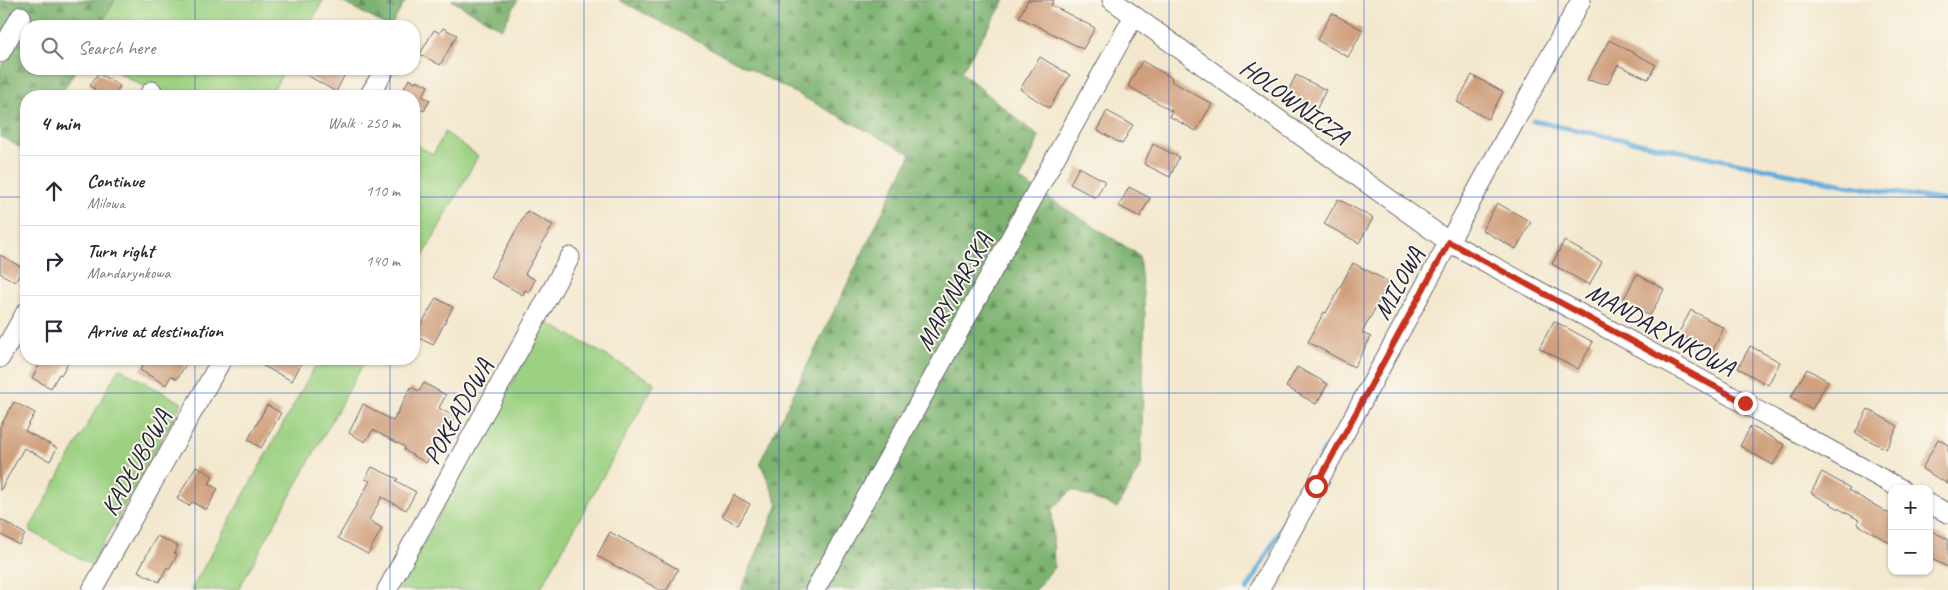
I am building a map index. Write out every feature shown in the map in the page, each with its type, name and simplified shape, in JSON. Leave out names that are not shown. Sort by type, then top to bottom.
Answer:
[{"type":"street","name":"HOLOWNICZA","points":[[1112,0],[1449,242]]},
{"type":"street","name":"MILOWA","points":[[1259,590],[1581,0]]},
{"type":"street","points":[[0,53],[21,16]]},
{"type":"street","name":"MARYNARSKA","points":[[815,590],[1134,16]]},
{"type":"street","points":[[373,90],[381,75]]},
{"type":"street","name":"MANDARYNKOWA","points":[[1449,242],[1894,485]]},
{"type":"street","name":"POKŁADOWA","points":[[387,590],[570,257]]},
{"type":"street","points":[[0,358],[20,323]]},
{"type":"street","name":"KADŁUBOWA","points":[[92,590],[219,365]]},
{"type":"street","points":[[1933,506],[1948,513]]},
{"type":"green space","points":[[0,0],[115,0],[103,20],[20,20],[20,29],[0,44]]},
{"type":"green space","points":[[115,0],[323,0],[312,20],[103,20]]},
{"type":"green space","points":[[339,0],[406,0],[394,20],[376,20]]},
{"type":"green space","points":[[451,0],[518,0],[502,29]]},
{"type":"green space","points":[[619,0],[1005,0],[961,72],[1039,137],[1020,180],[1139,255],[1145,313],[1141,466],[1117,508],[1072,490],[1052,510],[1054,567],[1036,590],[741,590],[778,504],[760,462],[911,154]]},
{"type":"green space","points":[[20,33],[20,75],[72,75],[64,90],[20,90],[20,148],[0,136],[0,69]]},
{"type":"green space","points":[[123,75],[282,75],[273,90],[150,90]]},
{"type":"green space","points":[[445,132],[478,156],[420,262],[420,147],[433,154]]},
{"type":"green space","points":[[546,322],[655,383],[540,590],[398,590]]},
{"type":"green space","points":[[316,365],[363,365],[238,590],[191,590]]},
{"type":"green space","points":[[119,368],[182,403],[91,565],[29,530]]},
{"type":"building","points":[[1028,0],[1054,0],[1051,5],[1095,28],[1083,49],[1019,17]]},
{"type":"building","points":[[1332,13],[1363,30],[1348,57],[1317,40]]},
{"type":"building","points":[[443,28],[457,35],[440,65],[420,54],[434,30],[440,33]]},
{"type":"building","points":[[1609,40],[1656,65],[1648,79],[1618,65],[1608,84],[1587,80]]},
{"type":"building","points":[[1040,57],[1070,75],[1049,108],[1020,89]]},
{"type":"building","points":[[1142,61],[1172,78],[1171,81],[1212,104],[1196,131],[1169,116],[1172,111],[1128,86]]},
{"type":"building","points":[[97,75],[101,75],[120,86],[118,90],[94,90],[90,86]]},
{"type":"building","points":[[307,75],[344,76],[337,90],[333,90]]},
{"type":"building","points":[[1296,75],[1326,90],[1316,110],[1286,95]]},
{"type":"building","points":[[1472,75],[1503,92],[1488,119],[1457,102]]},
{"type":"building","points":[[409,79],[428,86],[422,96],[430,100],[424,111],[420,109],[420,90],[403,90]]},
{"type":"building","points":[[1107,111],[1133,125],[1122,144],[1097,130]]},
{"type":"building","points":[[1153,144],[1179,157],[1170,177],[1144,164]]},
{"type":"building","points":[[1079,167],[1105,181],[1096,198],[1070,184]]},
{"type":"building","points":[[1129,187],[1150,198],[1140,217],[1119,206]]},
{"type":"building","points":[[1338,199],[1373,218],[1359,243],[1324,224]]},
{"type":"building","points":[[1497,203],[1531,222],[1516,249],[1482,230]]},
{"type":"building","points":[[527,211],[553,225],[525,274],[535,280],[529,292],[525,290],[523,295],[490,277]]},
{"type":"building","points":[[1564,241],[1602,262],[1589,285],[1552,264]]},
{"type":"building","points":[[0,255],[20,266],[20,273],[15,282],[0,273]]},
{"type":"building","points":[[1353,263],[1389,282],[1362,333],[1371,337],[1354,367],[1308,342]]},
{"type":"building","points":[[1637,274],[1664,289],[1650,316],[1622,302]]},
{"type":"building","points":[[436,298],[453,307],[433,345],[420,338],[420,327]]},
{"type":"building","points":[[1691,310],[1724,328],[1712,352],[1678,334]]},
{"type":"building","points":[[1554,321],[1593,342],[1578,369],[1539,348]]},
{"type":"building","points":[[1750,346],[1780,362],[1768,385],[1738,368]]},
{"type":"building","points":[[40,365],[67,365],[51,388],[32,378]]},
{"type":"building","points":[[143,365],[185,365],[177,379],[171,376],[166,385],[140,370]]},
{"type":"building","points":[[261,365],[300,365],[292,381]]},
{"type":"building","points":[[1297,367],[1328,384],[1316,404],[1286,387]]},
{"type":"building","points":[[1807,369],[1828,381],[1812,409],[1791,397]]},
{"type":"building","points":[[424,383],[446,395],[439,408],[455,417],[448,429],[445,428],[426,463],[404,450],[405,447],[373,430],[365,442],[349,433],[363,404],[393,421],[411,387],[419,391]]},
{"type":"building","points":[[14,402],[35,413],[25,431],[57,448],[50,461],[24,448],[0,491],[0,427]]},
{"type":"building","points":[[267,405],[281,413],[261,448],[248,440]]},
{"type":"building","points":[[1868,409],[1898,426],[1886,449],[1855,433]]},
{"type":"building","points":[[1751,426],[1785,445],[1773,465],[1740,446]]},
{"type":"building","points":[[1938,439],[1948,445],[1948,484],[1922,469]]},
{"type":"building","points":[[196,466],[213,476],[209,484],[218,489],[206,510],[192,502],[189,506],[177,499]]},
{"type":"building","points":[[372,467],[398,479],[396,481],[416,492],[406,510],[382,497],[369,520],[382,528],[368,554],[338,538],[370,481],[365,479]]},
{"type":"building","points":[[1822,472],[1850,488],[1848,490],[1888,513],[1888,542],[1857,524],[1859,520],[1811,493]]},
{"type":"building","points":[[734,495],[750,504],[738,525],[722,516]]},
{"type":"building","points":[[0,519],[25,534],[19,545],[0,534]]},
{"type":"building","points":[[610,532],[678,569],[667,590],[660,590],[597,556]]},
{"type":"building","points":[[1933,532],[1948,539],[1948,567],[1933,560]]},
{"type":"building","points":[[157,536],[178,546],[174,553],[177,555],[169,569],[167,567],[159,582],[138,571]]},
{"type":"waterway","points":[[1533,121],[1845,185],[1948,201]]},
{"type":"waterway","points":[[1247,590],[1326,447]]},
{"type":"route","points":[[1316,486],[1449,242],[1745,403]]}]
